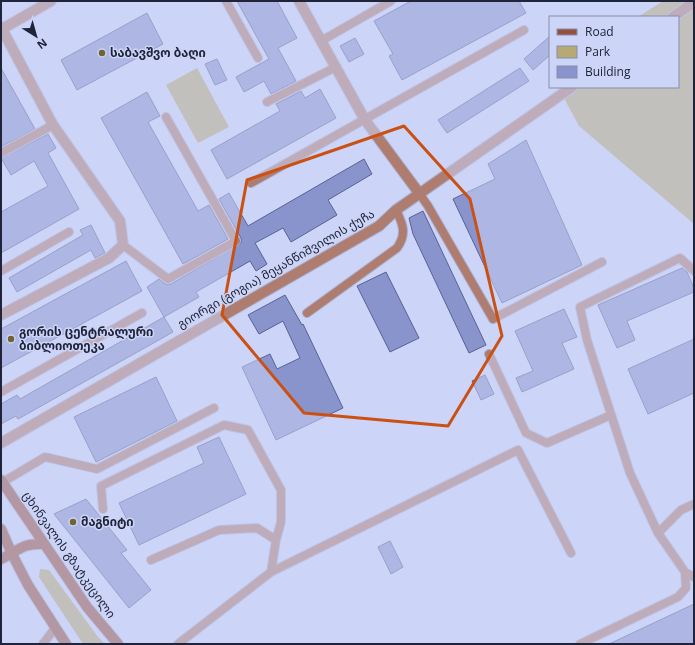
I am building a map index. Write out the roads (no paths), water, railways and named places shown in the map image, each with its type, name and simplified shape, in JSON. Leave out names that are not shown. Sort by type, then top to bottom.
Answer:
[{"type":"main road","name":"ცხინვალის გზატკეცილი","points":[[2,481],[87,607],[118,644]]},
{"type":"main road","points":[[1,529],[28,585],[66,644]]},
{"type":"main road","points":[[1,559],[12,554],[20,547],[31,544],[44,544]]},
{"type":"street","points":[[1,315],[109,258],[122,245],[120,221],[53,125],[1,28],[51,1]]},
{"type":"street","points":[[299,1],[365,120],[419,194]]},
{"type":"street","points":[[674,16],[694,2]]},
{"type":"street","name":"გიორგი (გოგია) მეყანწიშვილის ქუჩა","points":[[1,443],[379,226],[396,210],[571,88]]},
{"type":"lane","points":[[226,1],[258,58]]},
{"type":"lane","points":[[321,41],[391,1]]},
{"type":"lane","points":[[251,183],[524,30]]},
{"type":"lane","points":[[267,102],[336,67]]},
{"type":"lane","points":[[122,245],[168,279],[236,241],[166,117]]},
{"type":"lane","points":[[1,154],[53,125]]},
{"type":"lane","points":[[419,194],[428,206],[493,319],[602,262]]},
{"type":"lane","points":[[307,313],[397,248],[403,240],[403,223],[396,210]]},
{"type":"lane","points":[[1,271],[69,232]]},
{"type":"lane","points":[[694,271],[680,258],[580,307],[587,340],[630,473],[658,533],[685,572],[694,577]]},
{"type":"lane","points":[[1,392],[142,313]]},
{"type":"lane","points":[[489,354],[526,434],[547,442],[611,415]]},
{"type":"lane","points":[[2,481],[45,457],[97,469],[214,408]]},
{"type":"lane","points":[[103,509],[101,486],[224,425],[248,430],[281,490],[281,522],[276,540],[271,572]]},
{"type":"lane","points":[[178,644],[271,572],[518,450],[571,553]]},
{"type":"lane","points":[[658,533],[681,510],[694,504]]},
{"type":"lane","points":[[151,560],[219,530],[257,528],[276,540]]},
{"type":"lane","points":[[580,644],[678,596],[686,588],[685,572]]},
{"type":"lane","points":[[43,644],[55,628]]},
{"type":"place","name":"საბავშვო ბაღი","points":[[102,53]]},
{"type":"place","name":"გორის ცენტრალური ბიბლიოთეკა","points":[[11,339]]},
{"type":"place","name":"მაგნიტი","points":[[73,522]]}]
